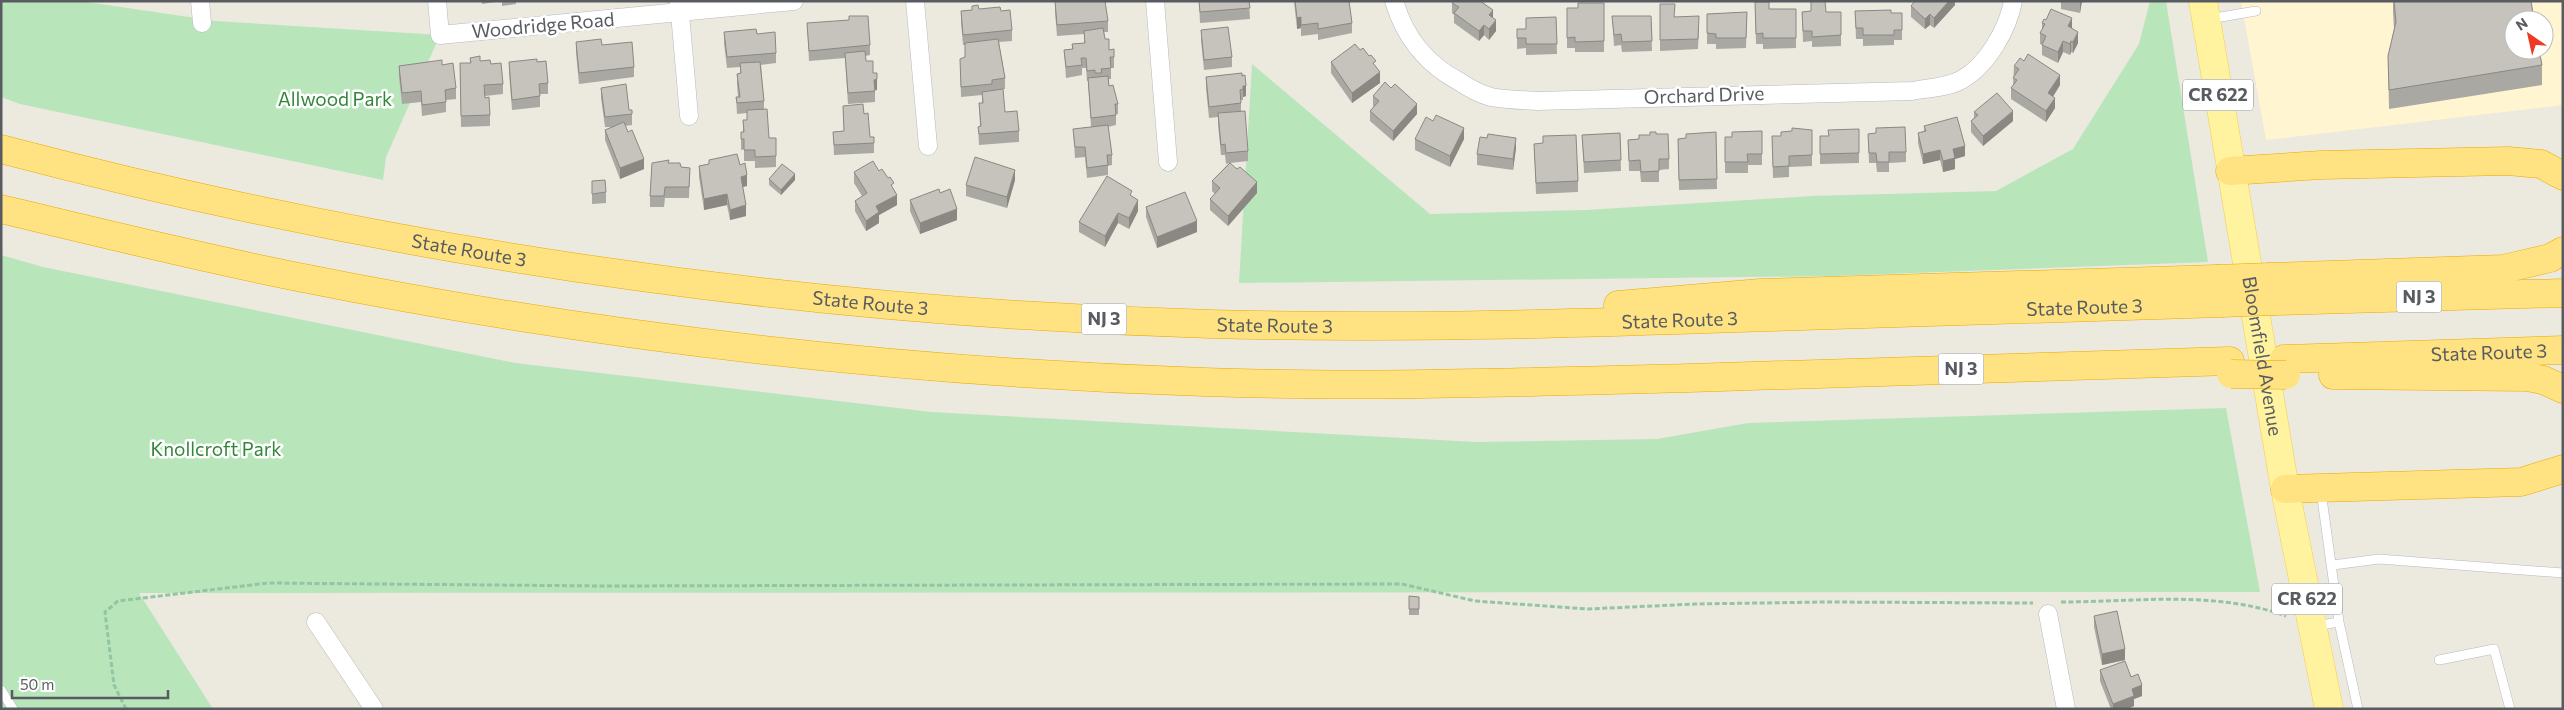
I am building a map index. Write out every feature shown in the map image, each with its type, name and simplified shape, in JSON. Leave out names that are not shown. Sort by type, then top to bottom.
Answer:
[{"type":"highway","name":"State Route 3","points":[[1,148],[136,182],[305,220],[529,260],[679,281],[850,300],[1030,315],[1210,324],[1363,326],[1618,322],[2273,289],[2563,293]]},
{"type":"highway","points":[[2230,171],[2321,164],[2508,160],[2541,164],[2563,176]]},
{"type":"highway","name":"NJ 3","points":[[1,208],[213,259],[447,305],[702,343],[959,369],[1207,382],[1437,384],[2065,366],[2285,367]]},
{"type":"highway","points":[[2273,289],[2503,269],[2550,258],[2563,251]]},
{"type":"highway","name":"State Route 3","points":[[2285,367],[2563,350]]},
{"type":"highway","points":[[2285,367],[2508,376],[2543,380],[2563,389]]},
{"type":"highway","points":[[2285,489],[2521,482],[2563,469]]},
{"type":"main road","name":"Bloomfield Avenue","points":[[2205,11],[2230,171],[2285,489],[2329,709]]},
{"type":"street","points":[[200,1],[202,23]]},
{"type":"street","name":"Woodridge Road","points":[[437,1],[440,35],[679,7],[794,1]]},
{"type":"street","points":[[915,1],[928,146]]},
{"type":"street","points":[[1155,1],[1168,162]]},
{"type":"street","name":"Orchard Drive","points":[[1394,1],[1400,20],[1420,53],[1435,67],[1472,89],[1491,97],[1537,101],[1912,91],[1943,86],[1962,79],[1998,44],[2013,1]]},
{"type":"street","points":[[679,7],[689,116]]},
{"type":"street","points":[[2048,606],[2066,709]]},
{"type":"street","points":[[316,622],[374,709]]},
{"type":"lane","points":[[2205,11],[2256,11]]},
{"type":"lane","points":[[2321,488],[2333,565],[2339,622],[2358,709]]},
{"type":"lane","points":[[2333,565],[2379,559],[2563,573]]},
{"type":"lane","points":[[2312,626],[2339,622]]},
{"type":"lane","points":[[2439,660],[2494,649],[2510,709]]},
{"type":"lane","points":[[1,690],[13,709]]},
{"type":"path","points":[[126,709],[114,685],[105,612],[118,601],[268,583],[595,586],[1402,584],[1475,601],[1588,609],[1794,602],[2048,606],[2199,598],[2270,610],[2312,626]]},
{"type":"shaded area","points":[[2241,1],[2563,1],[2563,105],[2266,140]]},
{"type":"green space","name":"Allwood Park","points":[[1,1],[80,1],[216,21],[440,35],[386,157],[383,180],[20,104],[1,97]]},
{"type":"green space","points":[[2150,1],[2166,1],[2208,262],[1831,276],[1239,283],[1252,64],[1430,214],[1586,210],[1813,196],[1996,191],[2073,149],[2139,44]]},
{"type":"green space","name":"Knollcroft Park","points":[[1,255],[43,267],[515,363],[931,412],[1476,442],[1657,439],[1748,423],[2226,408],[2260,592],[139,593],[213,709],[1,709]]},
{"type":"building","points":[[1055,1],[1105,1],[1108,21],[1057,25]]},
{"type":"building","points":[[1199,1],[1249,1],[1250,8],[1200,12]]},
{"type":"building","points":[[1295,1],[1349,1],[1352,23],[1318,29],[1318,23],[1301,25],[1301,17],[1297,18]]},
{"type":"building","points":[[1453,1],[1480,1],[1493,10],[1489,15],[1496,20],[1489,29],[1484,25],[1479,31],[1454,13],[1459,7],[1452,3]]},
{"type":"building","points":[[1811,1],[1825,1],[1826,12],[1841,12],[1841,35],[1812,37],[1812,31],[1803,31],[1802,12],[1811,11]]},
{"type":"building","points":[[1915,1],[1949,1],[1934,18],[1930,14],[1925,19],[1911,6]]},
{"type":"building","points":[[2394,1],[2531,1],[2532,10],[2504,10],[2504,60],[2541,60],[2542,65],[2389,90],[2388,56],[2396,22]]},
{"type":"building","points":[[1755,2],[1769,2],[1769,9],[1796,9],[1796,38],[1763,38],[1763,33],[1756,34]]},
{"type":"building","points":[[1578,3],[1604,3],[1604,41],[1575,42],[1575,37],[1567,38],[1567,8],[1578,8]]},
{"type":"building","points":[[1660,4],[1675,4],[1674,17],[1699,16],[1698,39],[1660,40]]},
{"type":"building","points":[[978,5],[979,9],[1000,7],[1001,11],[1010,10],[1012,30],[963,35],[961,11],[972,10],[972,6]]},
{"type":"building","points":[[2051,9],[2072,18],[2068,26],[2078,32],[2070,44],[2063,41],[2058,52],[2042,45],[2046,36],[2040,33],[2045,24],[2042,23],[2044,19],[2046,20]]},
{"type":"building","points":[[1891,10],[1891,13],[1902,13],[1902,30],[1894,30],[1894,35],[1863,35],[1863,28],[1856,28],[1855,11]]},
{"type":"building","points":[[1747,12],[1746,38],[1716,38],[1716,34],[1707,33],[1707,14]]},
{"type":"building","points":[[849,16],[868,16],[870,45],[809,51],[807,23],[849,20]]},
{"type":"building","points":[[1612,16],[1651,16],[1652,41],[1622,42],[1621,34],[1614,35]]},
{"type":"building","points":[[1556,17],[1557,44],[1526,44],[1526,38],[1517,38],[1517,29],[1526,29],[1526,18]]},
{"type":"building","points":[[1228,27],[1232,57],[1204,60],[1201,30]]},
{"type":"building","points":[[1103,28],[1105,39],[1109,39],[1109,50],[1114,49],[1114,57],[1110,57],[1111,68],[1101,69],[1102,73],[1095,73],[1095,70],[1087,71],[1086,58],[1081,58],[1082,65],[1066,67],[1064,50],[1073,49],[1072,44],[1085,43],[1084,31]]},
{"type":"building","points":[[756,29],[757,34],[775,32],[776,53],[727,57],[724,32]]},
{"type":"building","points":[[601,39],[602,45],[632,42],[634,67],[579,73],[576,42]]},
{"type":"building","points":[[998,39],[1005,78],[992,80],[992,84],[961,87],[960,59],[965,57],[965,43]]},
{"type":"building","points":[[1355,44],[1360,50],[1363,48],[1369,56],[1371,55],[1376,61],[1373,63],[1380,72],[1352,93],[1331,62]]},
{"type":"building","points":[[865,51],[866,61],[873,61],[873,73],[877,73],[877,79],[874,80],[875,91],[848,93],[845,53]]},
{"type":"building","points":[[2028,54],[2060,75],[2048,93],[2055,98],[2046,111],[2011,88],[2017,80],[2013,78],[2019,69],[2014,66],[2020,58],[2024,61]]},
{"type":"building","points":[[480,56],[480,61],[490,60],[491,64],[501,63],[503,84],[484,85],[485,98],[489,97],[490,115],[461,116],[460,63],[471,63],[470,58]]},
{"type":"building","points":[[537,59],[537,62],[546,61],[548,83],[539,84],[540,96],[512,100],[509,62]]},
{"type":"building","points":[[442,60],[442,65],[453,63],[456,88],[445,90],[446,102],[422,105],[421,91],[402,93],[399,66]]},
{"type":"building","points":[[760,62],[764,101],[737,103],[736,97],[740,97],[737,74],[741,73],[740,63]]},
{"type":"building","points":[[1242,73],[1242,76],[1245,75],[1246,86],[1243,86],[1243,89],[1240,90],[1241,103],[1209,107],[1206,77]]},
{"type":"building","points":[[1108,76],[1109,86],[1113,85],[1118,104],[1115,104],[1116,115],[1091,118],[1088,78]]},
{"type":"building","points":[[1385,82],[1391,88],[1395,84],[1417,104],[1393,131],[1370,111],[1379,101],[1373,96]]},
{"type":"building","points":[[626,84],[629,110],[632,110],[632,114],[605,117],[601,88]]},
{"type":"building","points":[[1003,89],[1005,112],[1017,111],[1019,131],[979,134],[978,127],[981,126],[979,103],[983,103],[982,92]]},
{"type":"building","points":[[1997,93],[2013,111],[1983,136],[1971,121],[1978,115],[1974,112]]},
{"type":"building","points":[[863,104],[864,114],[868,113],[870,137],[874,137],[874,143],[834,145],[833,132],[844,131],[843,106]]},
{"type":"building","points":[[767,109],[769,138],[776,138],[776,156],[755,157],[755,150],[744,150],[744,139],[741,139],[741,132],[744,132],[743,120],[747,120],[747,110]]},
{"type":"building","points":[[1245,111],[1248,151],[1226,153],[1225,144],[1221,145],[1218,113]]},
{"type":"building","points":[[1436,115],[1464,128],[1450,156],[1415,139],[1426,117],[1433,121]]},
{"type":"building","points":[[1957,117],[1965,146],[1953,149],[1955,158],[1943,161],[1940,150],[1923,154],[1918,133],[1926,131],[1924,126]]},
{"type":"building","points":[[624,122],[628,132],[632,130],[644,159],[620,168],[605,130]]},
{"type":"building","points":[[1108,125],[1112,155],[1107,155],[1108,165],[1087,168],[1085,147],[1075,147],[1073,129]]},
{"type":"building","points":[[1905,127],[1906,152],[1889,152],[1889,162],[1877,162],[1876,153],[1869,153],[1868,134],[1876,133],[1876,128]]},
{"type":"building","points":[[1792,128],[1812,130],[1812,155],[1789,156],[1789,166],[1773,167],[1772,136],[1781,136],[1781,132],[1792,131]]},
{"type":"building","points":[[1859,129],[1859,153],[1820,154],[1820,136],[1829,136],[1828,130]]},
{"type":"building","points":[[1762,131],[1762,154],[1747,154],[1748,162],[1725,162],[1725,137],[1732,137],[1732,132]]},
{"type":"building","points":[[1650,132],[1668,134],[1669,159],[1659,159],[1659,171],[1641,172],[1640,160],[1629,161],[1628,140],[1639,139],[1639,135],[1650,135]]},
{"type":"building","points":[[1716,132],[1717,179],[1679,180],[1678,139],[1686,138],[1686,134]]},
{"type":"building","points":[[1620,133],[1621,160],[1584,162],[1582,135]]},
{"type":"building","points":[[1488,134],[1516,138],[1513,159],[1477,154],[1480,137],[1487,138]]},
{"type":"building","points":[[1576,135],[1578,181],[1536,183],[1534,144],[1543,143],[1543,136]]},
{"type":"building","points":[[737,154],[740,165],[745,163],[747,175],[741,177],[746,205],[730,210],[727,194],[704,199],[699,166],[709,164],[709,160]]},
{"type":"building","points":[[975,157],[1015,170],[1007,197],[966,185]]},
{"type":"building","points":[[669,160],[668,163],[680,163],[681,167],[690,168],[689,187],[665,187],[664,196],[650,196],[652,163]]},
{"type":"building","points":[[873,161],[879,171],[882,169],[888,178],[890,177],[894,183],[891,185],[897,195],[876,206],[879,212],[866,221],[855,201],[867,193],[854,172]]},
{"type":"building","points":[[1230,163],[1237,169],[1240,167],[1257,182],[1228,216],[1210,199],[1220,188],[1212,181]]},
{"type":"building","points":[[782,164],[795,174],[781,190],[769,179]]},
{"type":"building","points":[[1107,176],[1132,191],[1130,195],[1138,200],[1129,218],[1118,213],[1105,236],[1079,222]]},
{"type":"building","points":[[605,180],[606,192],[592,194],[592,181]]},
{"type":"building","points":[[939,189],[940,193],[950,189],[957,209],[920,223],[910,200]]},
{"type":"building","points":[[1185,192],[1197,221],[1157,237],[1146,207]]},
{"type":"building","points":[[1409,596],[1419,597],[1419,609],[1409,609]]},
{"type":"building","points":[[2117,611],[2125,649],[2102,654],[2094,616]]},
{"type":"building","points":[[2125,661],[2131,677],[2138,674],[2142,685],[2132,689],[2134,696],[2113,704],[2100,670]]}]
